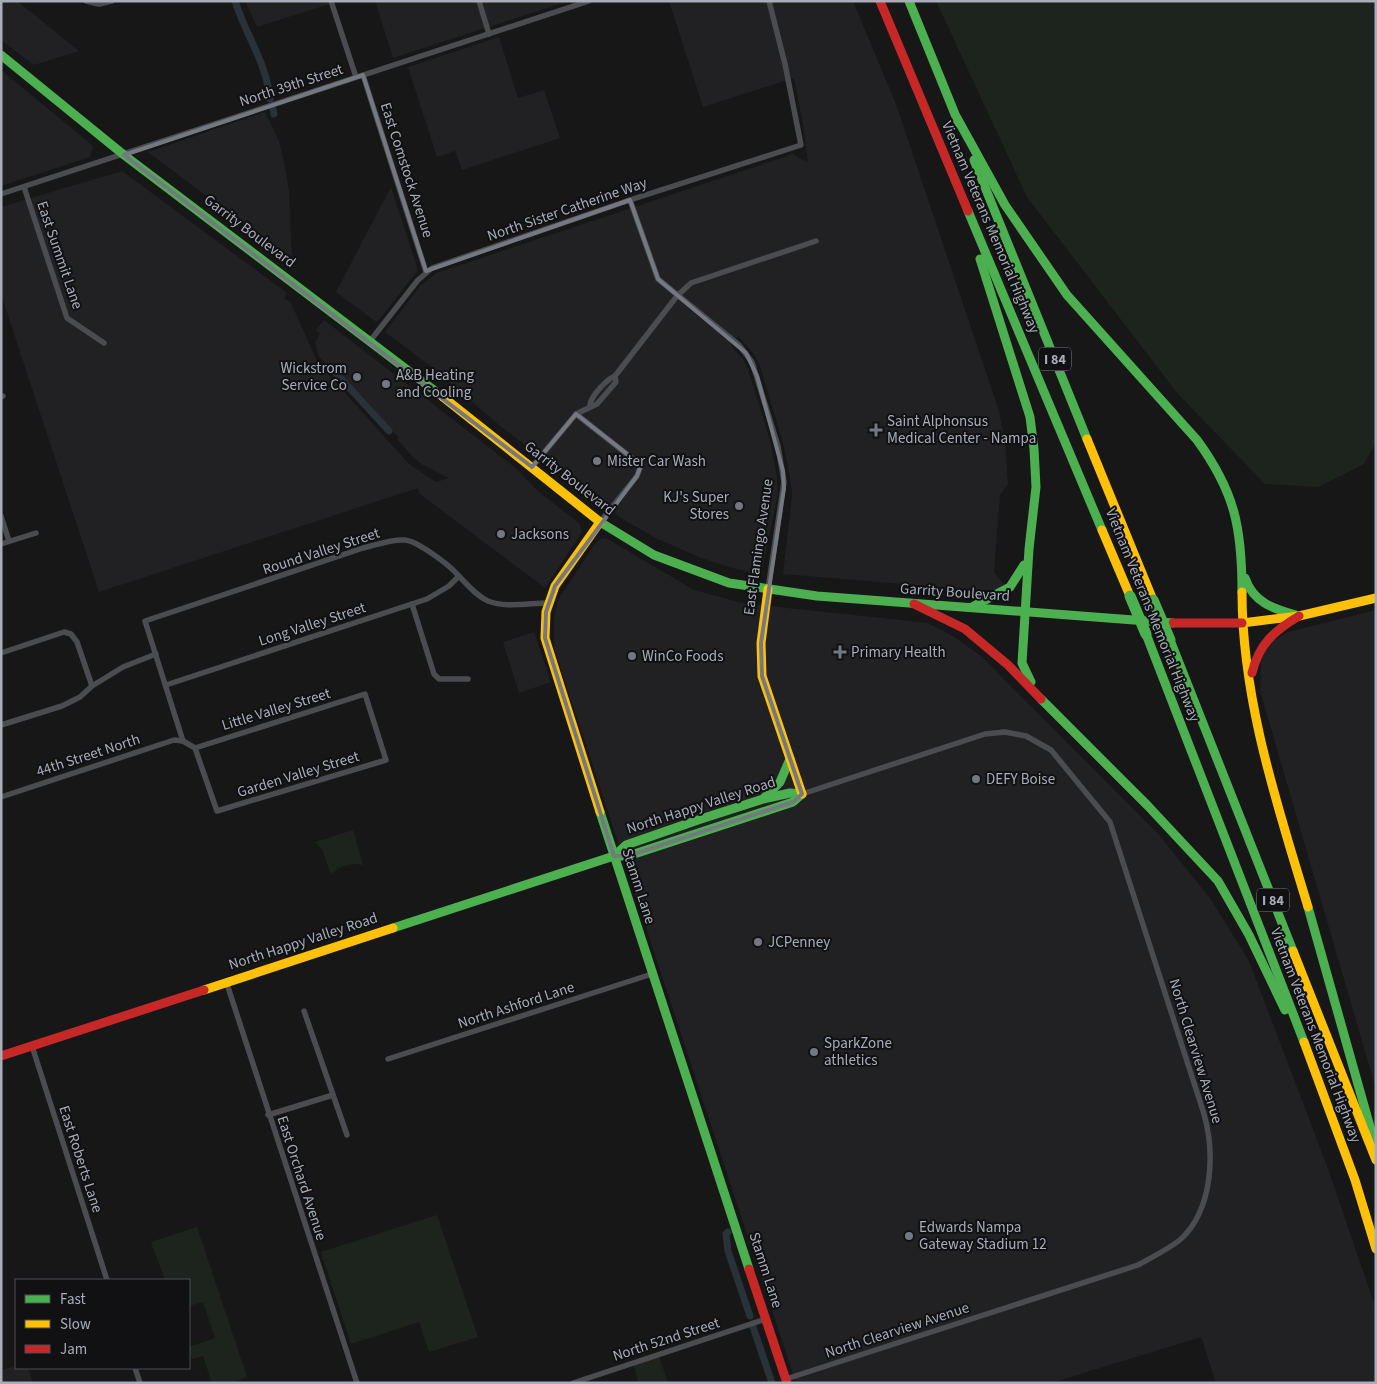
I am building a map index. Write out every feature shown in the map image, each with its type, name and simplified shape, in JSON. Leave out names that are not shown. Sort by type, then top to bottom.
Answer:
[{"type":"main road","name":"Vietnam Veterans Memorial Highway","points":[[880,1],[1146,634],[1355,1180],[1376,1249]]},
{"type":"main road","name":"Vietnam Veterans Memorial Highway","points":[[909,1],[1170,640],[1376,1160]]},
{"type":"main road","name":"Garrity Boulevard","points":[[1,56],[124,155],[370,341],[600,522],[654,555],[681,567],[729,583],[818,596],[914,604],[1168,623],[1242,623],[1299,616]]},
{"type":"main road","points":[[957,118],[1005,205],[1067,295],[1178,419],[1216,466],[1233,503],[1247,585],[1257,600],[1264,605],[1299,616]]},
{"type":"main road","points":[[958,190],[1030,417],[1036,487],[1029,549],[1022,663],[1034,688]]},
{"type":"main road","name":"Stamm Lane","points":[[600,522],[555,586],[546,612],[545,638],[652,974],[786,1381]]},
{"type":"main road","points":[[972,607],[1010,588],[1019,579],[1029,549]]},
{"type":"main road","points":[[1244,571],[1242,623],[1249,686],[1282,821],[1316,930],[1376,1148]]},
{"type":"main road","name":"East Flamingo Avenue","points":[[768,589],[761,643],[762,676],[802,794]]},
{"type":"main road","points":[[1249,686],[1255,656],[1262,643],[1274,632],[1299,616],[1376,598]]},
{"type":"main road","points":[[914,604],[965,629],[1034,688],[1218,881],[1249,935],[1307,1052]]},
{"type":"main road","points":[[762,799],[780,782],[790,759]]},
{"type":"main road","name":"North Happy Valley Road","points":[[614,856],[626,845],[762,799],[790,793],[802,794]]},
{"type":"main road","name":"North Happy Valley Road","points":[[1,1056],[614,856],[628,856],[793,802],[802,794]]},
{"type":"street","points":[[86,1],[99,4],[112,1]]},
{"type":"street","points":[[331,1],[356,77]]},
{"type":"street","points":[[479,1],[489,34]]},
{"type":"street","name":"North 39th Street","points":[[1,194],[589,1]]},
{"type":"street","name":"North Sister Catherine Way","points":[[370,341],[426,272],[443,264],[630,200],[801,145],[785,64],[769,1]]},
{"type":"street","name":"East Comstock Avenue","points":[[363,75],[426,272]]},
{"type":"street","name":"East Summit Lane","points":[[24,187],[67,318],[104,342]]},
{"type":"street","name":"East Flamingo Avenue","points":[[630,200],[655,274],[664,286],[739,345],[752,362],[757,376],[778,446],[784,482],[768,589]]},
{"type":"street","points":[[532,467],[576,414],[590,405],[591,400],[610,378],[615,376],[677,296],[691,283],[816,241]]},
{"type":"street","name":"Stamm Lane","points":[[576,414],[638,463],[640,468],[638,476],[600,522]]},
{"type":"street","points":[[1,516],[9,541]]},
{"type":"street","points":[[1,544],[36,533]]},
{"type":"street","name":"Round Valley Street","points":[[156,654],[145,621],[363,548],[396,540],[406,540],[418,546],[459,576],[477,595],[488,601],[500,604],[549,603]]},
{"type":"street","name":"Long Valley Street","points":[[166,685],[427,599],[449,586],[459,576]]},
{"type":"street","points":[[412,604],[434,674],[438,679],[468,678]]},
{"type":"street","points":[[1,653],[64,632],[72,634],[77,642],[92,686]]},
{"type":"street","points":[[1,725],[62,706],[80,697],[92,686],[123,667],[156,654],[183,741],[195,748]]},
{"type":"street","name":"Little Valley Street","points":[[195,748],[365,694],[386,760]]},
{"type":"street","name":"North Clearview Avenue","points":[[786,1381],[1138,1265],[1181,1239],[1193,1223],[1208,1191],[1210,1138],[1204,1114],[1110,822],[1051,750],[1026,736],[1005,732],[985,734]]},
{"type":"street","name":"North Happy Valley Road","points":[[802,794],[985,734]]},
{"type":"street","name":"44th Street North","points":[[1,797],[174,740],[183,741]]},
{"type":"street","name":"Garden Valley Street","points":[[195,748],[217,812],[386,760]]},
{"type":"street","name":"North Ashford Lane","points":[[388,1059],[652,974]]},
{"type":"street","name":"East Orchard Avenue","points":[[226,982],[356,1383]]},
{"type":"street","points":[[304,1011],[347,1135]]},
{"type":"street","name":"East Roberts Lane","points":[[32,1046],[107,1279]]},
{"type":"street","points":[[268,1115],[332,1095]]},
{"type":"street","name":"North 52nd Street","points":[[573,1383],[766,1319]]},
{"type":"street","points":[[135,1369],[140,1383]]},
{"type":"highlighted area","points":[[363,75],[426,271],[630,200],[658,279],[746,353],[757,376],[783,471],[784,488],[761,643],[762,676],[802,794],[793,802],[628,856],[614,856],[545,638],[546,612],[555,586],[637,476],[641,465],[576,414],[532,467],[124,155]]},
{"type":"shaded area","points":[[1,1],[17,1],[79,51],[34,65],[1,40]]},
{"type":"shaded area","points":[[245,1],[339,1],[257,27]]},
{"type":"shaded area","points":[[375,1],[569,1],[393,58]]},
{"type":"shaded area","points":[[669,1],[853,1],[896,104],[999,411],[1005,442],[1008,484],[1000,495],[994,573],[1005,585],[1000,588],[986,591],[783,574],[792,496],[790,477],[784,447],[760,366],[754,354],[738,336],[731,346],[743,359],[748,369],[770,440],[777,477],[778,494],[761,574],[736,569],[701,558],[658,539],[624,520],[500,426],[433,368],[385,332],[420,286],[436,273],[793,154],[808,163],[794,78],[703,107]]},
{"type":"shaded area","points":[[936,1],[1376,1],[1376,442],[1364,464],[1319,487],[1265,484],[1178,394],[1027,197]]},
{"type":"shaded area","points":[[499,37],[518,98],[544,90],[560,138],[462,170],[455,151],[437,157],[408,67]]},
{"type":"shaded area","points":[[1,70],[93,146],[90,157],[1,186]]},
{"type":"shaded area","points":[[265,112],[279,141],[284,162],[289,191],[292,260],[148,152]]},
{"type":"shaded area","points":[[122,171],[287,293],[284,298],[291,303],[318,363],[409,464],[436,482],[449,478],[421,464],[412,456],[397,439],[398,437],[357,392],[335,369],[332,371],[318,355],[315,342],[320,334],[316,330],[324,320],[517,469],[539,492],[579,523],[582,532],[545,588],[420,494],[418,488],[99,592],[1,294],[1,207]]},
{"type":"shaded area","points":[[391,187],[418,270],[378,321],[375,321],[336,292]]},
{"type":"shaded area","points":[[606,538],[694,590],[742,603],[928,623],[956,638],[982,657],[1159,835],[1210,898],[1249,961],[1327,1166],[1376,1309],[1376,1383],[1216,1383],[1201,1337],[1051,1383],[796,1383],[554,648],[554,617],[559,598],[595,544],[601,539]]},
{"type":"shaded area","points":[[1376,610],[1376,1089],[1260,691],[1261,660],[1271,642],[1288,632]]},
{"type":"shaded area","points":[[534,632],[551,682],[519,693],[503,642]]},
{"type":"shaded area","points":[[353,830],[363,865],[346,866],[337,869],[331,875],[323,851],[315,842]]},
{"type":"shaded area","points":[[437,1215],[478,1337],[429,1352],[419,1322],[351,1344],[321,1252]]},
{"type":"shaded area","points":[[197,1227],[247,1377],[229,1383],[212,1383],[203,1356],[192,1359],[190,1347],[215,1338],[203,1302],[190,1306],[190,1279],[165,1279],[151,1242]]},
{"type":"shaded area","points":[[659,1356],[668,1383],[639,1383],[633,1364]]},
{"type":"shaded area","points":[[15,1366],[15,1369],[28,1369],[33,1383],[1,1383],[1,1370]]},
{"type":"waterway","points":[[235,1],[260,61],[268,85],[270,99]]},
{"type":"waterway","points":[[273,109],[274,114]]},
{"type":"waterway","points":[[334,371],[389,431]]},
{"type":"waterway","points":[[728,1232],[726,1234],[728,1251],[750,1316]]},
{"type":"waterway","points":[[752,1324],[772,1383]]},
{"type":"traffic: fast","points":[[909,1],[959,124]]},
{"type":"traffic: fast","points":[[1,55],[124,155],[443,397]]},
{"type":"traffic: fast","points":[[957,118],[1005,205],[1067,295],[1197,440],[1210,459],[1228,494],[1234,512],[1238,529],[1242,592]]},
{"type":"traffic: fast","points":[[974,160],[1087,439]]},
{"type":"traffic: fast","points":[[968,211],[1102,530]]},
{"type":"traffic: fast","points":[[980,259],[1030,417],[1034,449],[1036,487],[1029,549],[1022,663],[1031,682]]},
{"type":"traffic: fast","points":[[600,522],[654,555],[729,583],[817,596],[1173,623]]},
{"type":"traffic: fast","points":[[972,607],[1010,587],[1024,565]]},
{"type":"traffic: fast","points":[[1245,578],[1249,587],[1260,600],[1274,608],[1299,616]]},
{"type":"traffic: fast","points":[[1130,596],[1146,634]]},
{"type":"traffic: fast","points":[[1153,600],[1170,640]]},
{"type":"traffic: fast","points":[[1146,634],[1304,1042]]},
{"type":"traffic: fast","points":[[1170,640],[1293,951]]},
{"type":"traffic: fast","points":[[1041,699],[1148,806],[1218,881],[1249,935],[1285,1010]]},
{"type":"traffic: fast","points":[[765,797],[780,782],[790,759]]},
{"type":"traffic: fast","points":[[614,856],[626,845],[701,819],[763,799],[790,793],[802,794]]},
{"type":"traffic: fast","points":[[393,928],[614,856],[628,856],[793,802],[802,794]]},
{"type":"traffic: fast","points":[[600,812],[749,1269]]},
{"type":"traffic: fast","points":[[1308,907],[1376,1148]]},
{"type":"traffic: slow","points":[[443,397],[600,522]]},
{"type":"traffic: slow","points":[[1087,439],[1153,600]]},
{"type":"traffic: slow","points":[[600,522],[555,586],[546,612],[545,638],[600,812]]},
{"type":"traffic: slow","points":[[1102,530],[1130,596]]},
{"type":"traffic: slow","points":[[768,589],[761,643],[762,676],[802,794]]},
{"type":"traffic: slow","points":[[1242,592],[1248,672],[1263,751],[1308,907]]},
{"type":"traffic: slow","points":[[1242,623],[1299,616],[1376,598]]},
{"type":"traffic: slow","points":[[204,990],[393,928]]},
{"type":"traffic: slow","points":[[1293,951],[1376,1160]]},
{"type":"traffic: slow","points":[[1304,1042],[1355,1180],[1376,1249]]},
{"type":"traffic: jam","points":[[880,1],[968,211]]},
{"type":"traffic: jam","points":[[914,604],[965,629],[1008,665],[1041,699]]},
{"type":"traffic: jam","points":[[1252,673],[1263,646],[1282,627],[1299,616]]},
{"type":"traffic: jam","points":[[1173,623],[1242,623]]},
{"type":"traffic: jam","points":[[1,1056],[204,990]]},
{"type":"traffic: jam","points":[[749,1269],[787,1383]]},
{"type":"place","name":"Wickstrom Service Co","points":[[357,377]]},
{"type":"place","name":"A&B Heating and Cooling","points":[[386,384]]},
{"type":"place","name":"Saint Alphonsus Medical Center - Nampa","points":[[876,430]]},
{"type":"place","name":"Mister Car Wash","points":[[597,461]]},
{"type":"place","name":"KJ's Super Stores","points":[[739,506]]},
{"type":"place","name":"Jacksons","points":[[501,534]]},
{"type":"place","name":"Primary Health","points":[[840,652]]},
{"type":"place","name":"WinCo Foods","points":[[632,656]]},
{"type":"place","name":"DEFY Boise","points":[[976,779]]},
{"type":"place","name":"JCPenney","points":[[758,942]]},
{"type":"place","name":"SparkZone athletics","points":[[814,1052]]},
{"type":"place","name":"Edwards Nampa Gateway Stadium 12","points":[[909,1236]]}]
